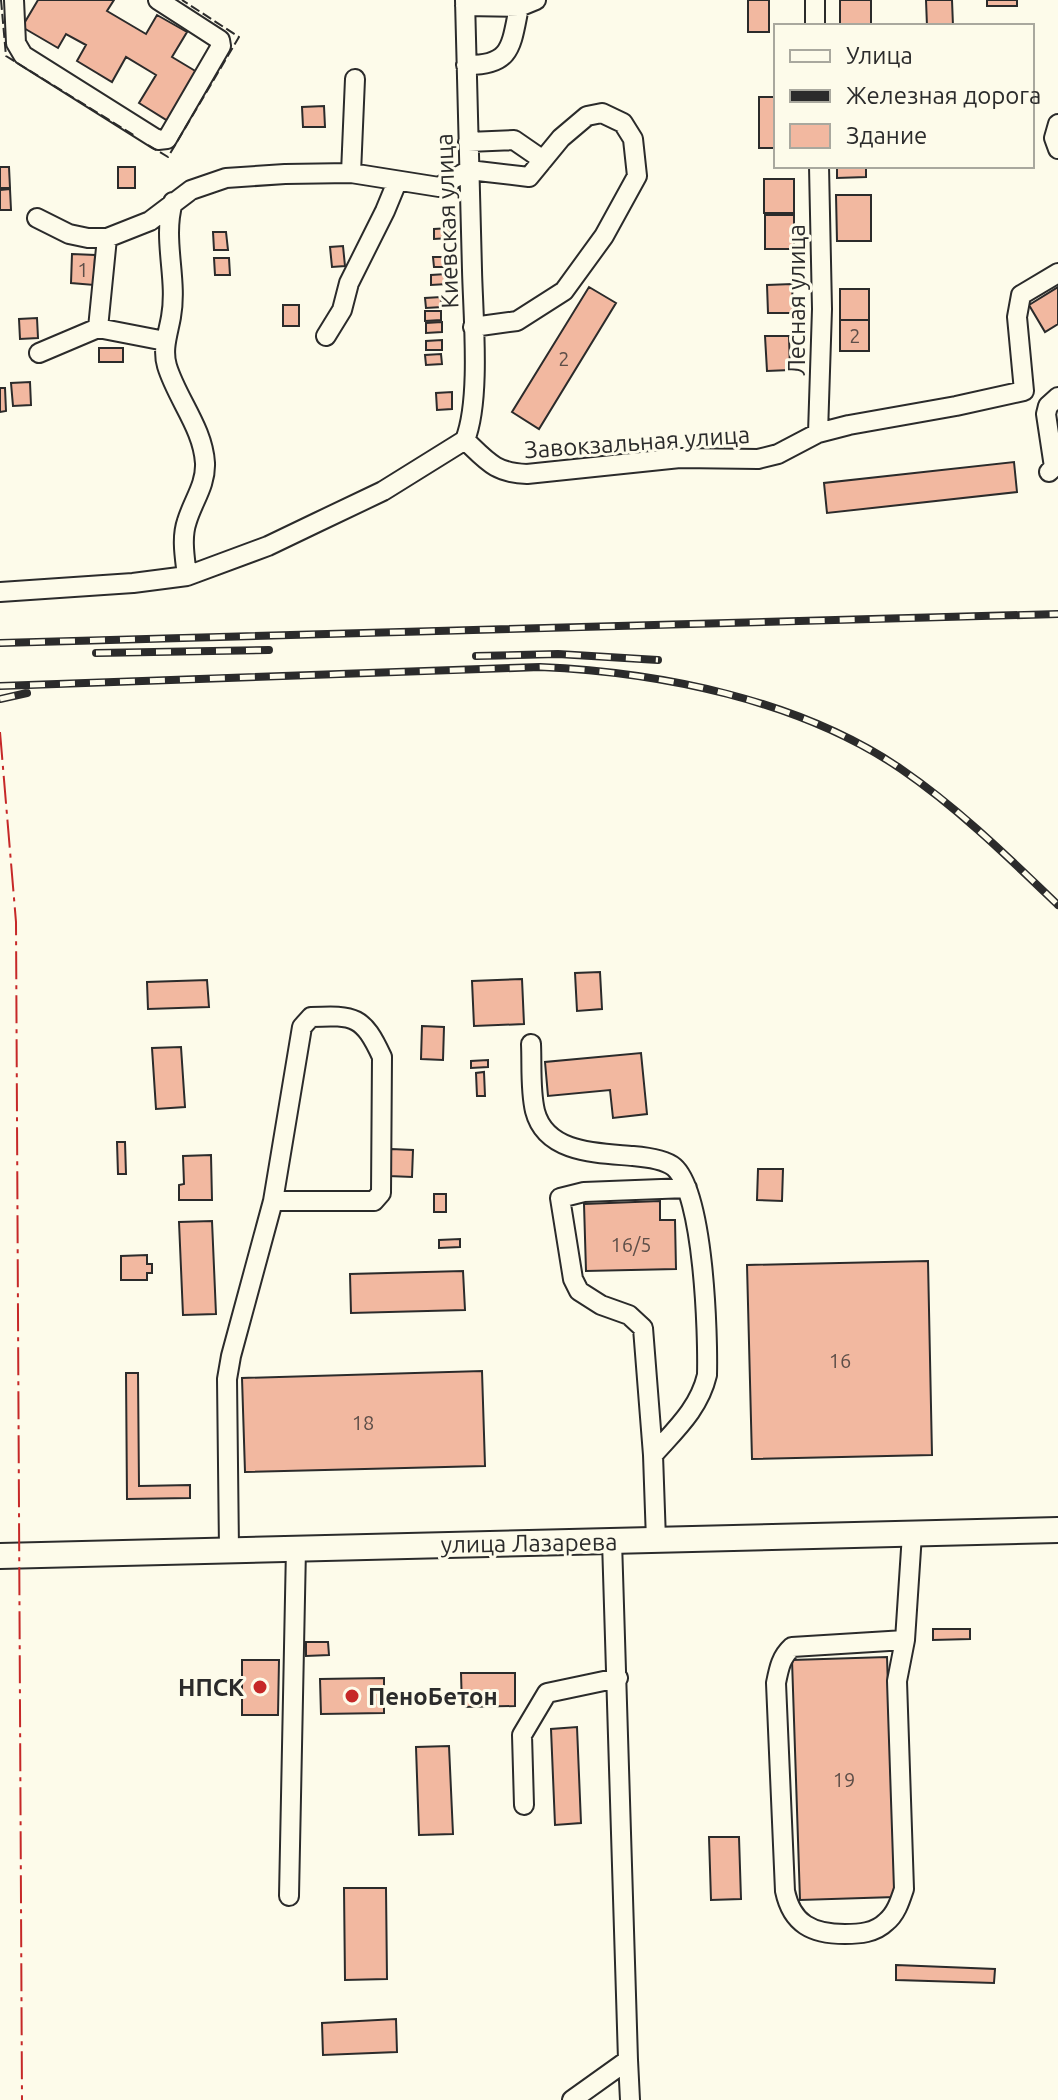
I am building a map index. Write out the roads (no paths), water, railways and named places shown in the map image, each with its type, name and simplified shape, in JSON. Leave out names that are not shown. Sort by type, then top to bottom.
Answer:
[{"type":"main road","name":"улица Лазарева","points":[[0,1556],[1058,1530]]},
{"type":"street","points":[[14,0],[16,43],[23,55],[158,140],[167,139],[221,46],[220,40],[158,0]]},
{"type":"street","points":[[815,0],[815,24]]},
{"type":"street","points":[[465,3],[527,4],[504,57],[487,65],[466,65]]},
{"type":"street","name":"Киевская улица","points":[[465,3],[473,327],[473,405],[471,426],[465,440]]},
{"type":"street","points":[[351,173],[355,79]]},
{"type":"street","points":[[37,218],[69,234],[107,238],[150,221],[173,202],[207,183],[226,178],[351,173],[439,187],[469,170],[529,177],[561,138],[587,116],[602,113],[623,123],[633,139],[637,176],[604,236],[564,291],[517,321],[473,327]]},
{"type":"street","points":[[1058,124],[1054,138],[1058,149]]},
{"type":"street","points":[[468,142],[514,140],[543,160]]},
{"type":"street","name":"Лесная улица","points":[[818,433],[822,309],[819,168]]},
{"type":"street","points":[[326,336],[342,310],[349,283],[397,182]]},
{"type":"street","points":[[173,202],[167,231],[173,301],[165,341],[167,365],[196,429],[205,463],[200,490],[186,523],[184,548],[187,576]]},
{"type":"street","points":[[98,328],[107,238]]},
{"type":"street","name":"Завокзальная улица","points":[[465,440],[494,468],[509,474],[680,458],[758,459],[778,454],[818,433],[871,419],[956,406],[1024,391],[1017,317],[1021,295],[1058,273]]},
{"type":"street","points":[[39,353],[98,328],[165,341]]},
{"type":"street","points":[[1049,472],[1054,467],[1046,414],[1048,406],[1058,397]]},
{"type":"street","points":[[0,592],[187,576],[268,546],[357,503],[429,464],[465,440]]},
{"type":"street","points":[[229,1549],[227,1379],[273,1201],[302,1027],[311,1017],[342,1016],[362,1022],[374,1038],[382,1057],[381,1193],[374,1201],[273,1201]]},
{"type":"street","points":[[531,1044],[535,1112],[542,1126],[566,1147],[661,1161],[674,1167],[687,1188],[703,1266],[707,1375],[695,1408],[653,1455]]},
{"type":"street","points":[[656,1540],[643,1328],[629,1315],[601,1305],[579,1291],[573,1279],[560,1198],[584,1192],[687,1188]]},
{"type":"street","points":[[905,1640],[792,1647],[780,1666],[776,1683],[785,1891],[795,1916],[809,1928],[825,1934],[873,1931],[886,1922],[899,1905],[904,1889],[897,1681],[905,1640],[912,1534]]},
{"type":"street","points":[[612,1541],[630,2100]]},
{"type":"street","points":[[289,1896],[296,1548]]},
{"type":"street","points":[[524,1805],[522,1735],[547,1693],[618,1678]]},
{"type":"street","points":[[572,2100],[628,2060]]},
{"type":"railway","points":[[0,643],[1058,614]]},
{"type":"railway","points":[[96,653],[269,650]]},
{"type":"railway","points":[[476,656],[558,654],[658,660]]},
{"type":"railway","points":[[0,686],[540,667],[633,675],[680,683],[774,708],[861,745],[943,800],[1058,905]]},
{"type":"railway","points":[[0,699],[27,693]]},
{"type":"place","name":"НПСК","points":[[260,1687]]},
{"type":"place","name":"ПеноБетон","points":[[352,1696]]}]
